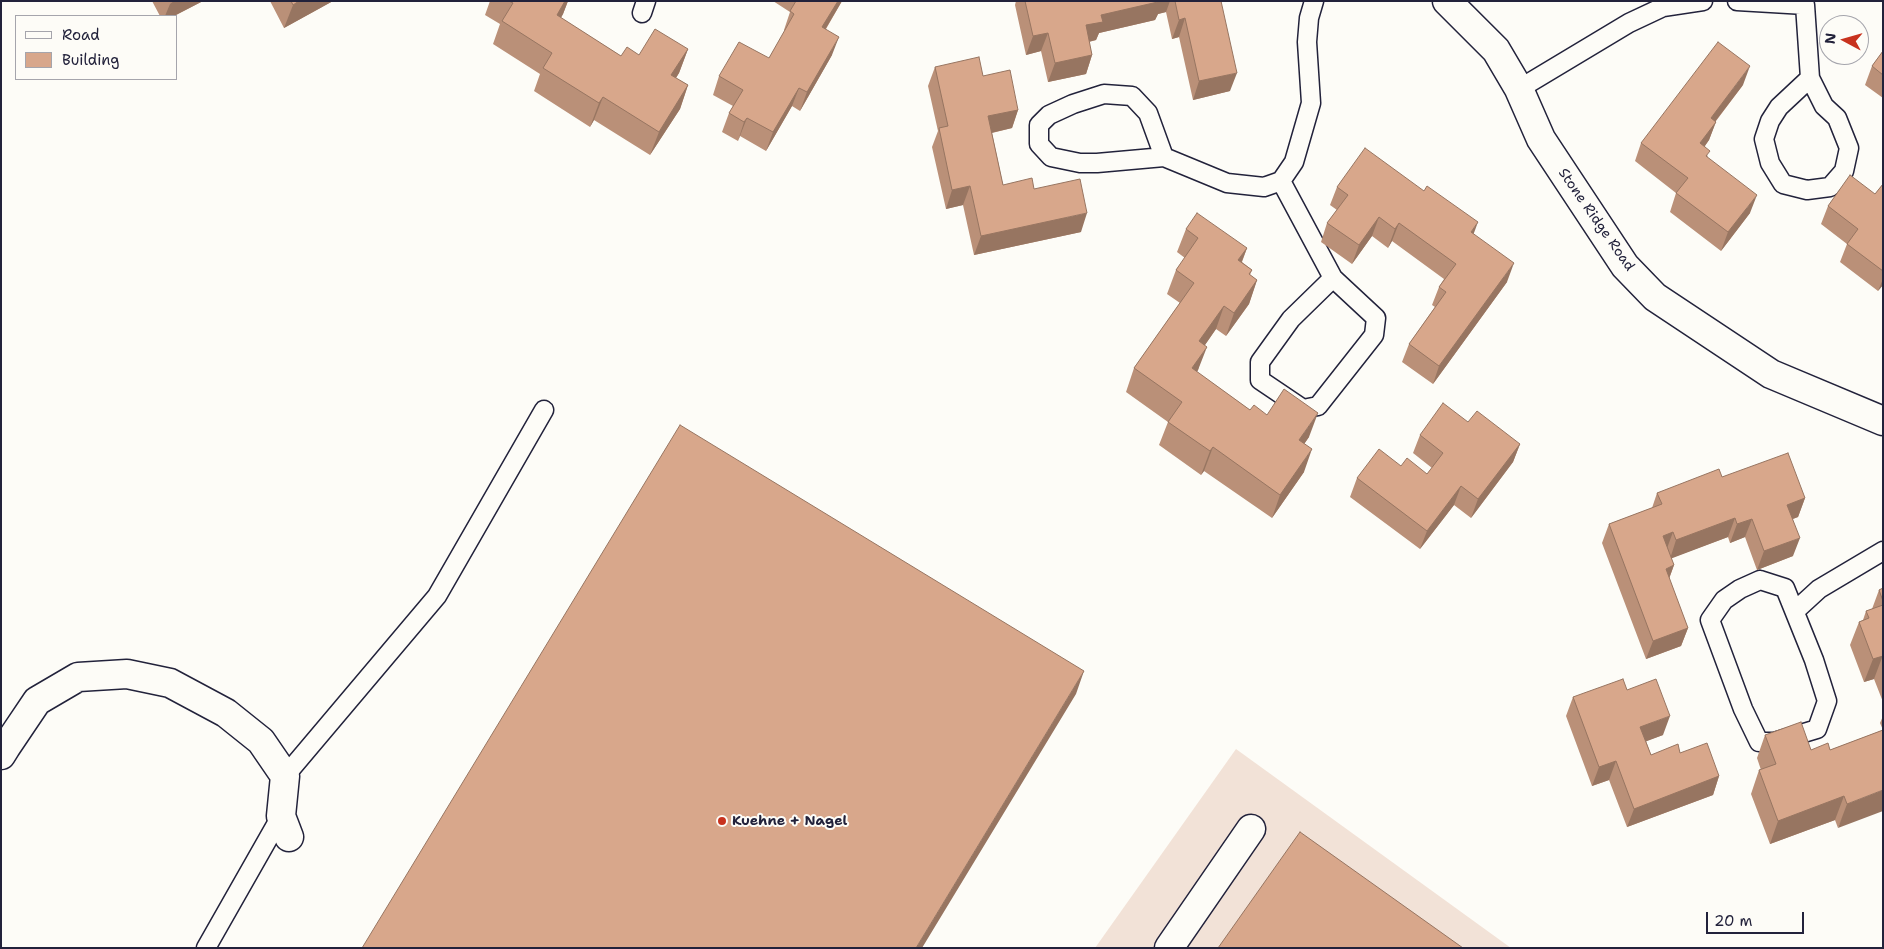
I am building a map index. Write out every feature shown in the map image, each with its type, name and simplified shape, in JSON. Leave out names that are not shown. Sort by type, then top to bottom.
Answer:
[{"type":"street","name":"Stone Ridge Road","points":[[1447,1],[1496,50],[1519,89],[1541,140],[1625,266],[1655,297],[1772,374],[1883,421]]},
{"type":"street","points":[[1,756],[38,701],[78,677],[127,674],[170,683],[226,713],[261,741],[285,776],[285,827]]},
{"type":"street","points":[[1169,948],[1251,829]]},
{"type":"lane","points":[[1164,156],[1148,113],[1132,96],[1104,94],[1073,104],[1049,115],[1039,125],[1039,144],[1051,157],[1080,163],[1097,163],[1164,156],[1227,183],[1264,187],[1281,181],[1294,162],[1311,103],[1307,42],[1309,18],[1314,1]]},
{"type":"lane","points":[[1519,89],[1629,23],[1663,7],[1703,1]]},
{"type":"lane","points":[[1737,1],[1805,5],[1810,78],[1824,106],[1838,118],[1849,148],[1844,171],[1830,187],[1807,190],[1783,184],[1770,163],[1764,140],[1770,121],[1780,107],[1810,78]]},
{"type":"lane","points":[[1281,181],[1332,278],[1376,318],[1374,335],[1318,406],[1303,409],[1260,380],[1260,362],[1291,319],[1332,278]]},
{"type":"lane","points":[[285,776],[437,596],[544,410]]},
{"type":"lane","points":[[1795,611],[1819,589],[1883,551]]},
{"type":"lane","points":[[1760,580],[1785,588],[1795,611],[1827,701],[1817,729],[1774,742],[1759,742],[1743,709],[1710,620],[1724,600],[1740,589],[1760,580]]},
{"type":"lane","points":[[206,948],[285,827]]},
{"type":"shaded area","points":[[1236,749],[1511,948],[1095,948]]},
{"type":"building","points":[[291,1],[299,1],[293,5]]},
{"type":"building","points":[[509,1],[565,1],[557,15],[621,56],[627,47],[639,55],[655,29],[688,49],[671,75],[688,85],[659,132],[603,97],[599,103],[543,68],[552,53],[502,21],[513,3]]},
{"type":"building","points":[[796,1],[838,1],[822,27],[839,37],[807,92],[799,88],[773,132],[747,118],[744,122],[729,113],[743,90],[719,76],[739,42],[769,58],[794,14],[790,11]]},
{"type":"building","points":[[1025,1],[1162,1],[1101,15],[1103,22],[1086,25],[1092,55],[1055,63],[1048,33],[1033,36]]},
{"type":"building","points":[[1175,1],[1221,1],[1237,73],[1199,81],[1185,18],[1179,20]]},
{"type":"building","points":[[1718,42],[1750,66],[1711,118],[1716,122],[1700,143],[1710,151],[1706,156],[1757,195],[1728,232],[1676,193],[1688,178],[1641,143]]},
{"type":"building","points":[[1883,51],[1883,75],[1872,66]]},
{"type":"building","points":[[979,57],[983,76],[1010,70],[1018,110],[988,116],[1003,185],[1032,178],[1034,189],[1080,179],[1087,213],[981,236],[970,186],[952,190],[939,128],[948,126],[935,67]]},
{"type":"building","points":[[1365,148],[1424,191],[1427,186],[1478,222],[1471,232],[1514,263],[1439,366],[1409,344],[1446,292],[1439,287],[1456,264],[1399,223],[1395,229],[1379,217],[1359,245],[1327,223],[1348,195],[1337,187]]},
{"type":"building","points":[[1850,175],[1875,194],[1883,184],[1883,271],[1847,244],[1858,229],[1828,206]]},
{"type":"building","points":[[1197,213],[1247,248],[1238,260],[1252,270],[1249,274],[1257,280],[1234,313],[1224,306],[1199,341],[1207,347],[1192,368],[1250,410],[1254,405],[1267,415],[1284,389],[1318,413],[1299,440],[1312,449],[1280,495],[1213,447],[1210,451],[1168,422],[1182,402],[1134,368],[1194,283],[1176,270],[1198,238],[1186,229]]},
{"type":"building","points":[[1443,403],[1468,422],[1477,411],[1520,444],[1478,499],[1461,486],[1427,531],[1357,478],[1379,449],[1401,466],[1407,458],[1427,474],[1443,453],[1420,435]]},
{"type":"building","name":"Kuehne + Nagel","points":[[680,425],[1084,671],[916,948],[362,948]]},
{"type":"building","points":[[1788,453],[1805,498],[1787,505],[1800,538],[1764,551],[1752,519],[1737,524],[1735,518],[1676,540],[1673,532],[1663,536],[1674,565],[1666,569],[1688,628],[1653,641],[1609,524],[1662,504],[1657,493],[1719,469],[1722,477]]},
{"type":"building","points":[[1883,588],[1883,601],[1879,590]]},
{"type":"building","points":[[1883,605],[1883,656],[1873,659],[1859,622],[1869,618],[1866,611]]},
{"type":"building","points":[[1623,679],[1627,690],[1656,679],[1670,716],[1640,727],[1651,755],[1678,744],[1680,753],[1707,743],[1719,776],[1634,809],[1616,761],[1599,767],[1573,697]]},
{"type":"building","points":[[1801,722],[1811,750],[1828,743],[1830,750],[1883,730],[1883,790],[1847,804],[1844,796],[1778,821],[1759,770],[1776,764],[1765,735]]},
{"type":"building","points":[[1300,832],[1463,948],[1218,948]]},
{"type":"place","name":"Kuehne + Nagel","points":[[722,821]]}]
